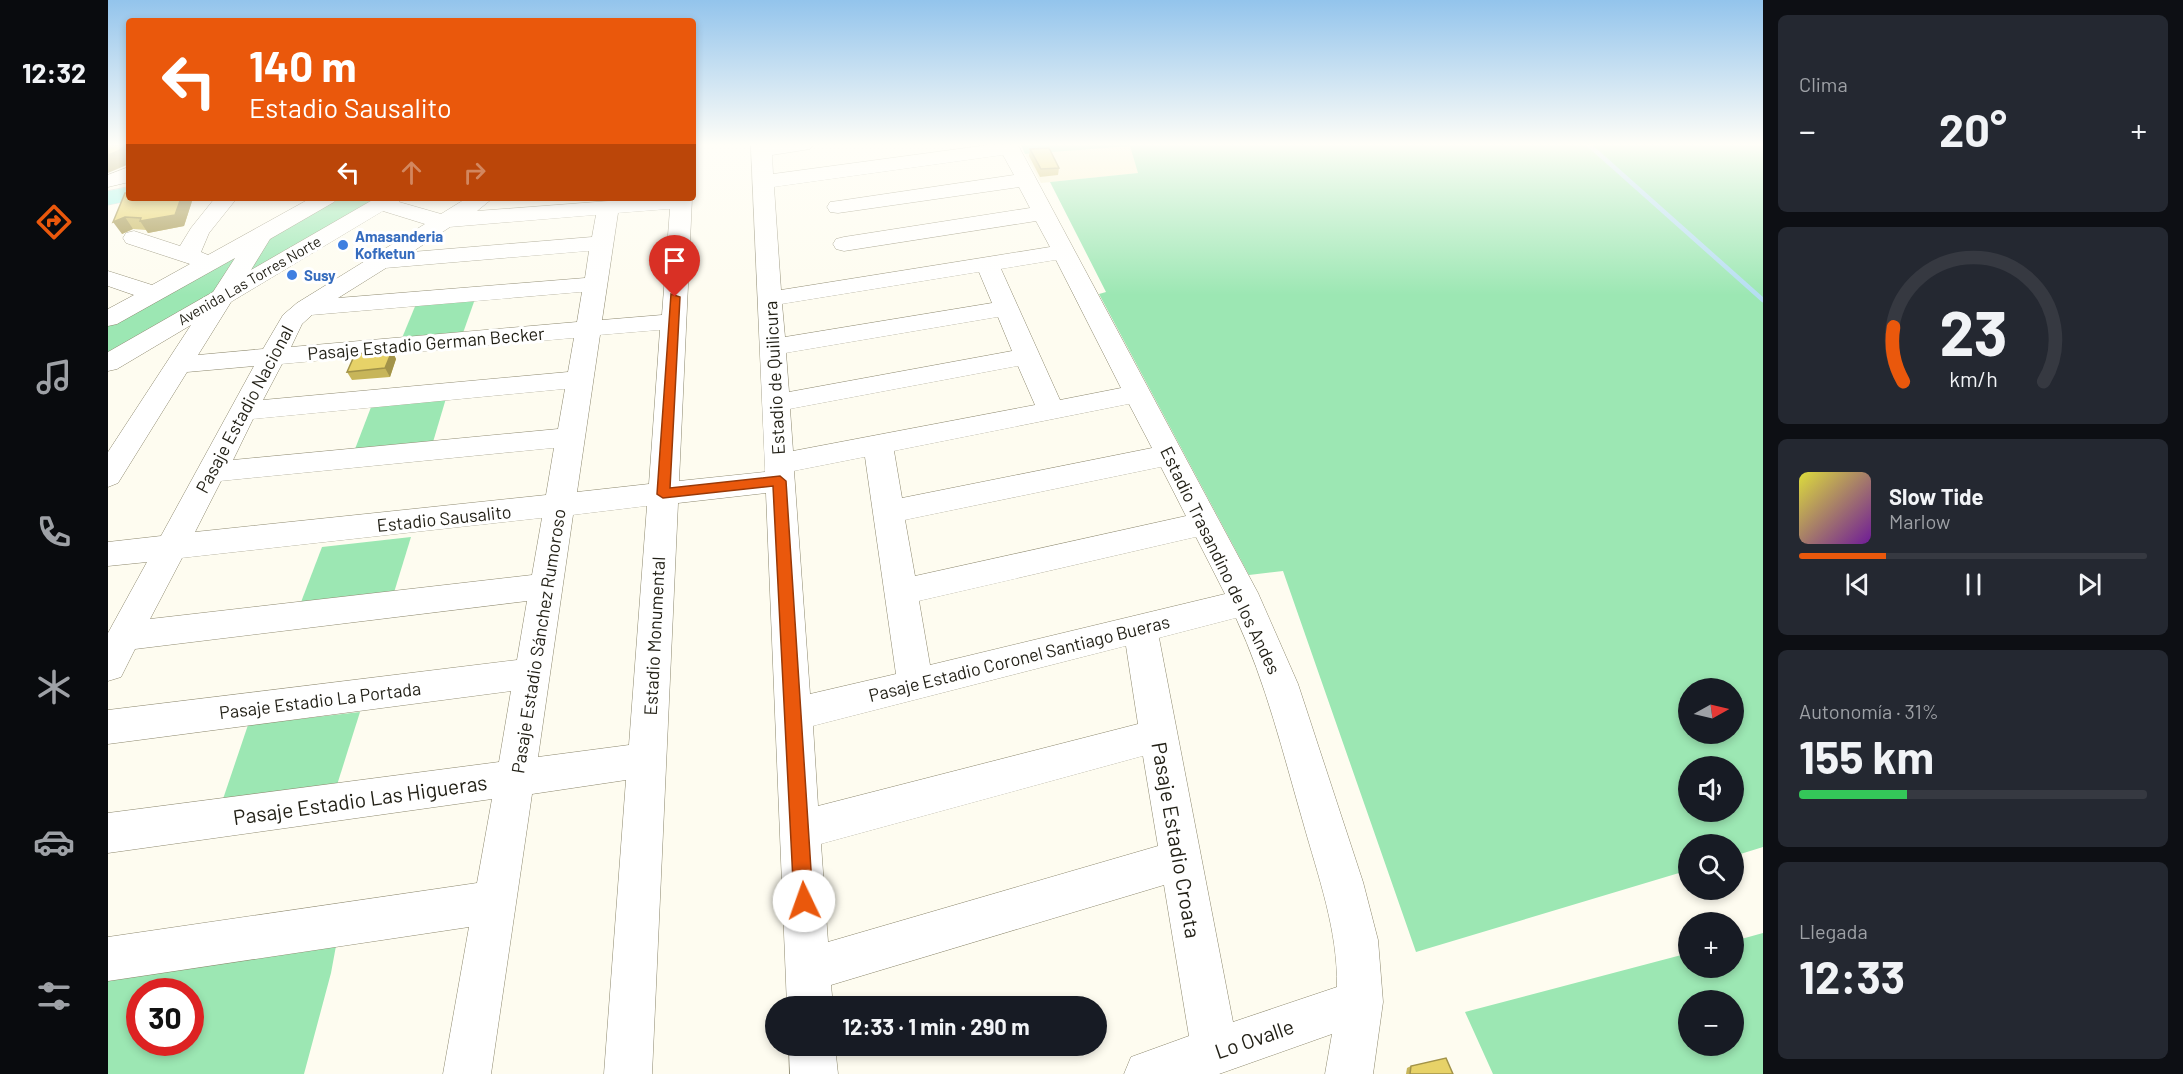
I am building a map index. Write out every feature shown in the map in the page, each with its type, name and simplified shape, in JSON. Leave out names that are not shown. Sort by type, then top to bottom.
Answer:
[{"type":"main road","points":[[108,198],[123,195]]},
{"type":"street","name":"Estadio de Quilicura","points":[[764,195],[809,988]]},
{"type":"street","points":[[836,195],[851,286]]},
{"type":"street","points":[[838,207],[920,195]]},
{"type":"street","name":"Estadio Trasandino de los Andes","points":[[1033,195],[1246,602],[1283,688],[1348,905],[1358,955],[1360,1002],[1349,1074]]},
{"type":"street","points":[[199,260],[190,249],[224,201]]},
{"type":"street","points":[[108,319],[154,294],[199,260],[261,235],[322,201]]},
{"type":"street","points":[[386,201],[444,222],[465,218],[671,201]]},
{"type":"street","name":"Avenida Las Torres Norte","points":[[108,363],[386,201]]},
{"type":"street","name":"Pasaje Estadio Nacional","points":[[108,666],[288,324],[306,308],[477,201]]},
{"type":"street","name":"Estadio Monumental","points":[[628,1074],[681,201]]},
{"type":"street","name":"Pasaje Estadio Sánchez Rumoroso","points":[[464,1073],[495,902],[608,207]]},
{"type":"street","points":[[844,244],[1043,213]]},
{"type":"street","points":[[108,476],[261,235]]},
{"type":"street","points":[[135,238],[199,260]]},
{"type":"street","points":[[380,262],[602,243]]},
{"type":"street","points":[[769,299],[1063,252]]},
{"type":"street","points":[[987,264],[1051,411]]},
{"type":"street","points":[[108,278],[154,294]]},
{"type":"street","points":[[306,308],[595,284]]},
{"type":"street","points":[[108,297],[131,306]]},
{"type":"street","points":[[772,347],[1006,308]]},
{"type":"street","name":"Pasaje Estadio German Becker","points":[[178,365],[674,321]]},
{"type":"street","points":[[775,403],[1027,356]]},
{"type":"street","points":[[243,411],[580,380]]},
{"type":"street","name":"Estadio Sausalito","points":[[108,554],[663,494],[779,472],[878,444],[1137,394]]},
{"type":"street","points":[[211,472],[571,436]]},
{"type":"street","points":[[878,444],[915,684]]},
{"type":"street","points":[[889,513],[1169,455]]},
{"type":"street","points":[[901,592],[1204,523]]},
{"type":"street","points":[[124,636],[546,586]]},
{"type":"street","name":"Pasaje Estadio Coronel Santiago Bueras","points":[[793,715],[1246,602]]},
{"type":"street","name":"Pasaje Estadio Croata","points":[[1140,628],[1215,1052]]},
{"type":"street","name":"Pasaje Estadio La Portada","points":[[108,727],[532,673]]},
{"type":"street","points":[[800,831],[1159,735]]},
{"type":"street","name":"Pasaje Estadio Las Higueras","points":[[108,833],[647,760]]},
{"type":"street","points":[[809,988],[1181,860]]},
{"type":"street","points":[[108,959],[495,902]]},
{"type":"street","name":"Lo Ovalle","points":[[1148,1074],[1360,1002]]},
{"type":"street","points":[[813,1056],[814,1074]]},
{"type":"green space","points":[[1057,195],[1763,195],[1763,847],[1744,853],[1744,834],[1678,834],[1678,873],[1416,952],[1283,571],[1249,575],[1099,294],[1106,292]]},
{"type":"green space","points":[[334,201],[372,201],[108,354],[108,325]]},
{"type":"green space","points":[[475,299],[463,333],[402,338],[416,304]]},
{"type":"green space","points":[[447,395],[433,442],[355,449],[373,402]]},
{"type":"green space","points":[[411,537],[392,599],[298,610],[322,547]]},
{"type":"green space","points":[[360,712],[337,785],[223,799],[248,725]]},
{"type":"green space","points":[[1763,933],[1763,1074],[1493,1074],[1465,1012],[1678,956],[1678,978],[1744,978],[1744,938]]},
{"type":"green space","points":[[338,935],[331,973],[304,1074],[108,1074],[108,969]]},
{"type":"building","points":[[124,195],[126,201],[180,201],[175,215],[140,221],[141,218],[125,217],[113,222]]},
{"type":"building","points":[[392,351],[385,368],[347,372],[355,354]]},
{"type":"building","points":[[1446,1058],[1453,1074],[1410,1074],[1411,1066]]},
{"type":"waterway","points":[[1645,195],[1763,300]]},
{"type":"place","name":"Amasanderia Kofketun","points":[[343,245]]},
{"type":"place","name":"Susy","points":[[292,275]]},
{"type":"route","points":[[675,297],[663,494],[780,481],[804,901]]}]
